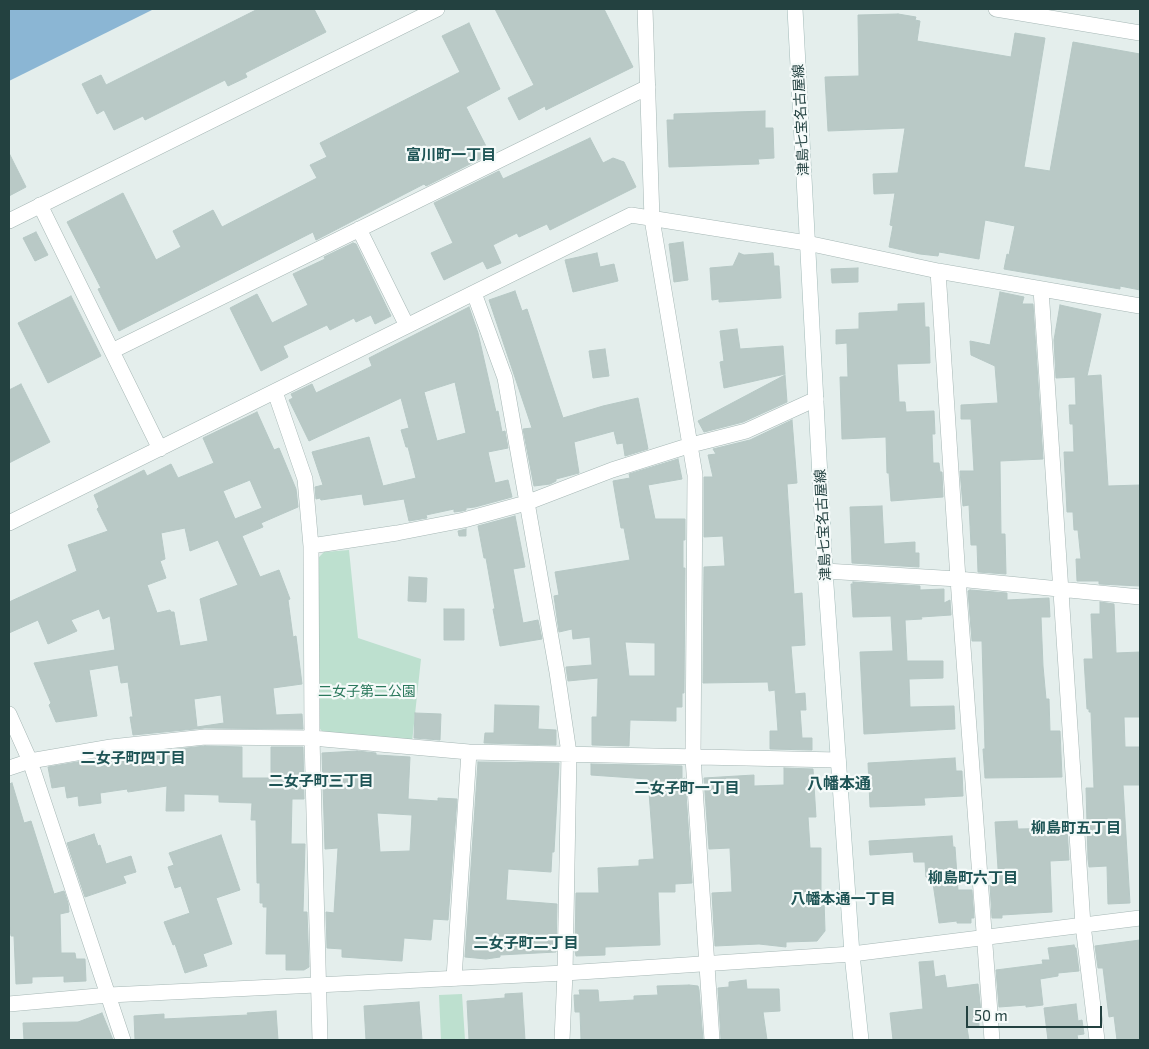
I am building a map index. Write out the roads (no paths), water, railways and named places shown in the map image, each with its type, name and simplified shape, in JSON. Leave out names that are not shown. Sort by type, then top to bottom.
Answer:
[{"type":"street","points":[[9,221],[438,9]]},
{"type":"street","points":[[645,9],[652,219],[695,475],[693,758],[712,1040]]},
{"type":"street","name":"津島七宝名古屋線","points":[[795,9],[825,571],[852,954],[861,1040]]},
{"type":"street","points":[[996,9],[1140,33]]},
{"type":"street","points":[[112,351],[648,87]]},
{"type":"street","points":[[40,206],[160,448]]},
{"type":"street","points":[[9,523],[631,215],[807,243],[938,271],[1140,306]]},
{"type":"street","points":[[359,229],[407,326]]},
{"type":"street","points":[[938,271],[958,579],[992,1040]]},
{"type":"street","points":[[1041,289],[1083,925],[1097,1040]]},
{"type":"street","points":[[474,293],[505,378],[557,672],[569,754],[562,1040]]},
{"type":"street","points":[[275,392],[305,479],[311,546],[312,738],[320,1040]]},
{"type":"street","points":[[311,546],[397,533],[464,520],[526,503],[603,473],[691,445],[746,431],[816,399]]},
{"type":"street","points":[[825,571],[958,579],[1140,597]]},
{"type":"street","points":[[9,714],[30,761],[123,1040]]},
{"type":"street","points":[[9,768],[30,761],[112,746],[205,737],[312,738],[469,752],[838,760]]},
{"type":"street","points":[[454,978],[469,752]]},
{"type":"street","points":[[9,1004],[109,995],[318,986],[852,954],[1140,918]]},
{"type":"water","points":[[9,9],[154,9],[9,81]]},
{"type":"district","name":"富川町一丁目","points":[[451,155]]},
{"type":"district","name":"二女子町四丁目","points":[[133,758]]},
{"type":"district","name":"二女子町三丁目","points":[[321,781]]},
{"type":"district","name":"八幡本通","points":[[839,784]]},
{"type":"district","name":"二女子町一丁目","points":[[687,788]]},
{"type":"district","name":"柳島町五丁目","points":[[1076,828]]},
{"type":"district","name":"柳島町六丁目","points":[[973,878]]},
{"type":"district","name":"八幡本通一丁目","points":[[843,899]]},
{"type":"district","name":"二女子町二丁目","points":[[526,943]]},
{"type":"park label","name":"二女子第二公園","points":[[367,691]]}]
